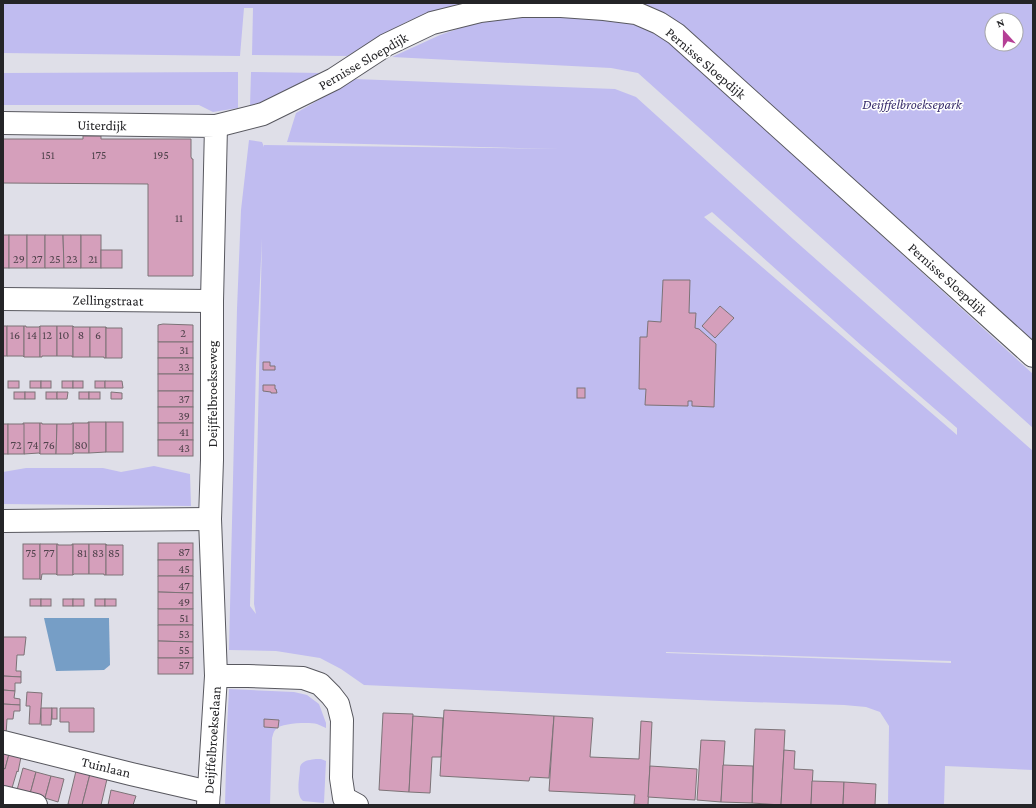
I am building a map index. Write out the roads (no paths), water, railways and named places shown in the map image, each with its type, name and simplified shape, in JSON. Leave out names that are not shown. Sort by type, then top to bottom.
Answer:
[{"type":"street","name":"Pernisse Sloepdijk","points":[[208,126],[263,114],[334,79],[386,45],[432,23],[480,10],[521,6],[561,6],[636,13],[659,23],[676,34],[1033,356]]},
{"type":"street","name":"Uiterdijk","points":[[3,123],[208,126]]},
{"type":"street","name":"Deijffelbroekseweg","points":[[208,126],[212,301],[212,460],[210,519],[216,676]]},
{"type":"street","name":"Zellingstraat","points":[[3,299],[212,301]]},
{"type":"street","points":[[3,522],[210,519]]},
{"type":"street","name":"Deijffelbroekselaan","points":[[208,798],[216,676],[303,678],[320,684],[338,704],[342,720],[341,778],[344,798],[357,805]]},
{"type":"street","name":"Tuinlaan","points":[[3,742],[131,774],[208,798]]},
{"type":"street","points":[[3,797],[36,805]]},
{"type":"water","points":[[44,618],[109,618],[110,665],[104,670],[56,671]]},
{"type":"park label","name":"Deijffelbroeksepark","points":[[912,104]]}]
